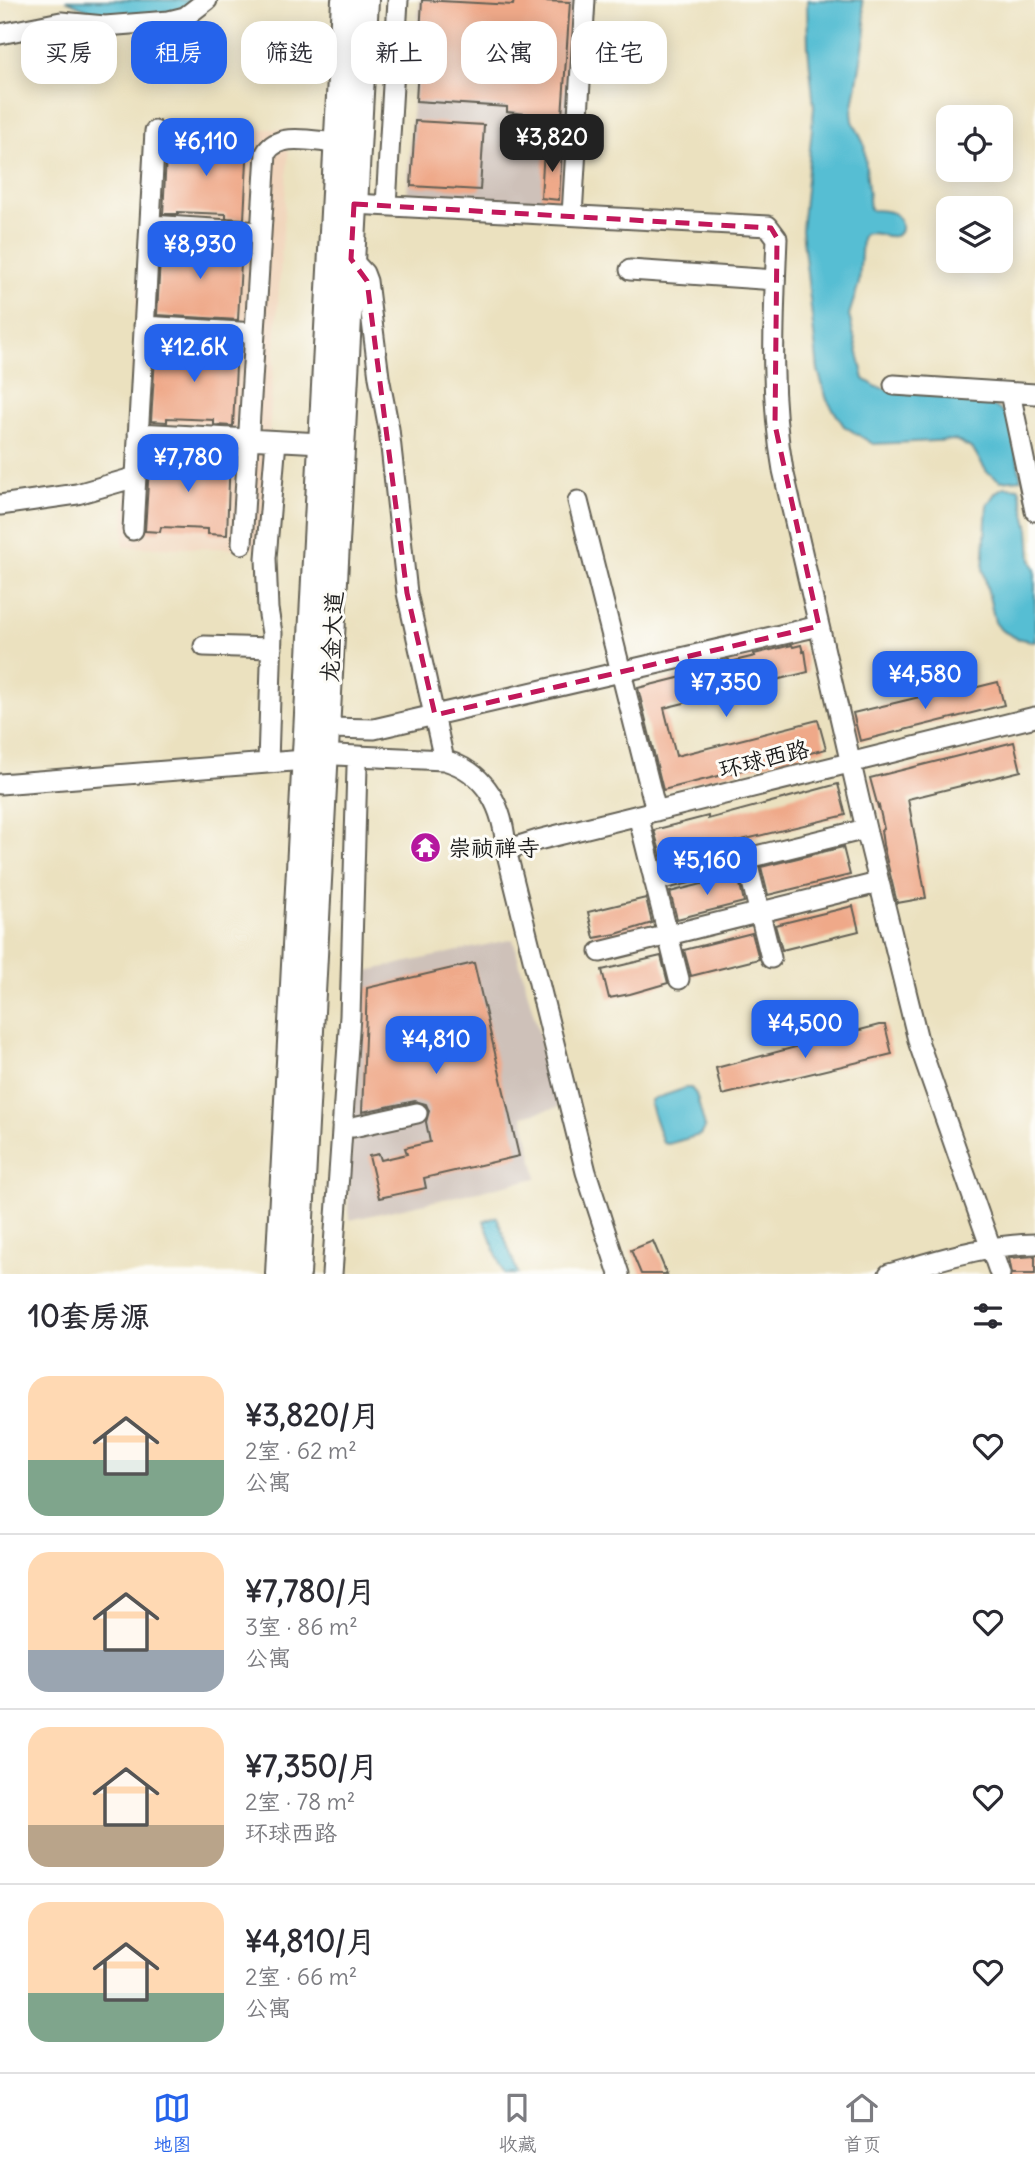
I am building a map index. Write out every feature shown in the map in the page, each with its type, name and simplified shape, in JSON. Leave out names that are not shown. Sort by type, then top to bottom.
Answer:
[{"type":"main road","name":"龙金大道","points":[[298,1274],[321,443],[344,0]]},
{"type":"main road","name":"龙金大道","points":[[278,1274],[313,760],[327,728],[366,0]]},
{"type":"street","points":[[0,34],[61,22],[105,26],[169,21],[185,17],[207,0]]},
{"type":"street","points":[[386,205],[398,0]]},
{"type":"street","points":[[572,215],[585,0]]},
{"type":"street","points":[[133,530],[155,131]]},
{"type":"street","points":[[242,544],[266,153],[281,140],[337,143]]},
{"type":"street","points":[[354,204],[768,226],[777,238],[772,383],[775,425],[783,470],[878,883],[919,1044],[1000,1274]]},
{"type":"street","points":[[150,225],[261,232]]},
{"type":"street","points":[[351,260],[364,273],[367,281],[379,377],[389,429],[407,593],[444,760]]},
{"type":"street","points":[[630,270],[775,280]]},
{"type":"street","points":[[144,327],[255,333]]},
{"type":"street","points":[[894,385],[1035,394]]},
{"type":"street","points":[[1010,393],[1032,486],[1035,511]]},
{"type":"street","points":[[138,433],[321,443]]},
{"type":"street","points":[[268,763],[272,648],[266,558],[276,441]]},
{"type":"street","points":[[0,505],[77,494],[136,477]]},
{"type":"street","points":[[578,501],[622,671],[647,813],[654,881],[679,979]]},
{"type":"street","points":[[327,728],[374,729],[819,626]]},
{"type":"street","points":[[204,646],[272,648]]},
{"type":"street","name":"环球西路","points":[[506,850],[1035,718]]},
{"type":"street","points":[[313,760],[357,767],[443,771],[462,778],[479,795],[506,850]]},
{"type":"street","points":[[0,783],[313,760],[444,760],[468,769],[488,789],[505,826],[506,850],[586,1172],[619,1274]]},
{"type":"street","points":[[332,1274],[350,1016],[357,767]]},
{"type":"street","points":[[654,881],[866,829]]},
{"type":"street","points":[[746,858],[771,958]]},
{"type":"street","points":[[600,952],[878,883]]},
{"type":"street","points":[[342,1126],[353,1127],[418,1113]]},
{"type":"street","points":[[889,1274],[990,1247],[1035,1244]]},
{"type":"highlighted area","points":[[354,204],[771,228],[777,238],[775,425],[819,626],[435,715],[407,593],[367,281],[351,259]]},
{"type":"shaded area","points":[[419,0],[575,0],[574,21],[571,21],[562,203],[407,193],[414,84],[447,84],[447,21],[418,21]]},
{"type":"shaded area","points":[[146,124],[290,130],[261,549],[123,547]]},
{"type":"shaded area","points":[[513,939],[559,1107],[523,1116],[537,1178],[350,1220],[348,1208],[358,973]]},
{"type":"water","points":[[66,0],[192,0],[175,13],[107,18]]},
{"type":"water","points":[[807,0],[862,0],[866,31],[852,112],[853,121],[864,144],[870,210],[893,213],[901,225],[900,232],[894,236],[869,233],[862,238],[859,283],[849,315],[864,379],[877,387],[892,390],[973,394],[1010,416],[1021,479],[1001,481],[987,472],[973,449],[955,440],[873,444],[844,426],[827,400],[818,370],[802,230],[814,107]]},
{"type":"water","points":[[1004,487],[1019,488],[1029,530],[1031,560],[1035,569],[1035,642],[1016,638],[1001,630],[995,622],[983,570],[987,505],[996,492]]},
{"type":"water","points":[[691,1088],[696,1094],[705,1127],[700,1135],[663,1143],[650,1105],[651,1100]]},
{"type":"water","points":[[497,1217],[518,1274],[504,1274],[484,1221]]},
{"type":"building","points":[[422,0],[513,5],[514,0],[570,2],[562,116],[554,115],[552,141],[525,140],[526,114],[507,112],[507,107],[416,101],[417,84],[447,84],[447,21],[421,21]]},
{"type":"building","points":[[415,121],[484,125],[480,190],[411,186]]},
{"type":"building","points":[[167,137],[182,138],[182,143],[229,145],[230,140],[248,141],[244,219],[226,218],[226,214],[163,214]]},
{"type":"building","points":[[544,148],[562,149],[559,200],[541,198]]},
{"type":"building","points":[[161,239],[176,240],[175,246],[223,248],[224,243],[242,243],[238,320],[157,315]]},
{"type":"building","points":[[156,342],[170,343],[170,348],[218,351],[218,345],[237,346],[233,426],[214,425],[214,420],[167,418],[167,422],[151,421]]},
{"type":"building","points":[[150,451],[164,452],[164,458],[212,460],[212,455],[230,455],[227,535],[208,534],[208,529],[161,527],[160,532],[145,531]]},
{"type":"building","points":[[801,645],[803,652],[805,651],[808,672],[664,708],[676,756],[818,720],[826,749],[663,790],[638,688],[686,676],[685,674],[692,672],[691,669],[729,660],[730,662]]},
{"type":"building","points":[[998,682],[1004,705],[860,741],[853,713],[928,695],[929,699]]},
{"type":"building","points":[[1014,742],[1021,771],[908,799],[926,898],[897,903],[883,845],[881,830],[884,829],[870,778]]},
{"type":"building","points":[[838,784],[846,815],[662,859],[654,830],[708,816],[708,819]]},
{"type":"building","points":[[843,847],[850,875],[768,895],[761,867]]},
{"type":"building","points":[[738,875],[744,902],[677,919],[670,892]]},
{"type":"building","points":[[646,898],[652,923],[594,938],[588,912]]},
{"type":"building","points":[[853,906],[859,931],[782,950],[775,925]]},
{"type":"building","points":[[752,933],[759,959],[691,976],[684,950]]},
{"type":"building","points":[[661,956],[668,983],[609,998],[602,970]]},
{"type":"building","points":[[474,963],[519,1156],[424,1178],[426,1188],[379,1198],[369,1156],[379,1154],[381,1160],[407,1154],[405,1148],[430,1142],[426,1122],[429,1111],[426,1104],[415,1101],[362,1112],[367,988]]},
{"type":"building","points":[[885,1025],[892,1054],[722,1095],[716,1068]]},
{"type":"building","points":[[653,1241],[667,1274],[641,1274],[631,1250]]},
{"type":"building","points":[[1035,1256],[1035,1274],[1012,1274],[1009,1258]]},
{"type":"place","name":"崇祯禅寺","points":[[425,848]]}]
